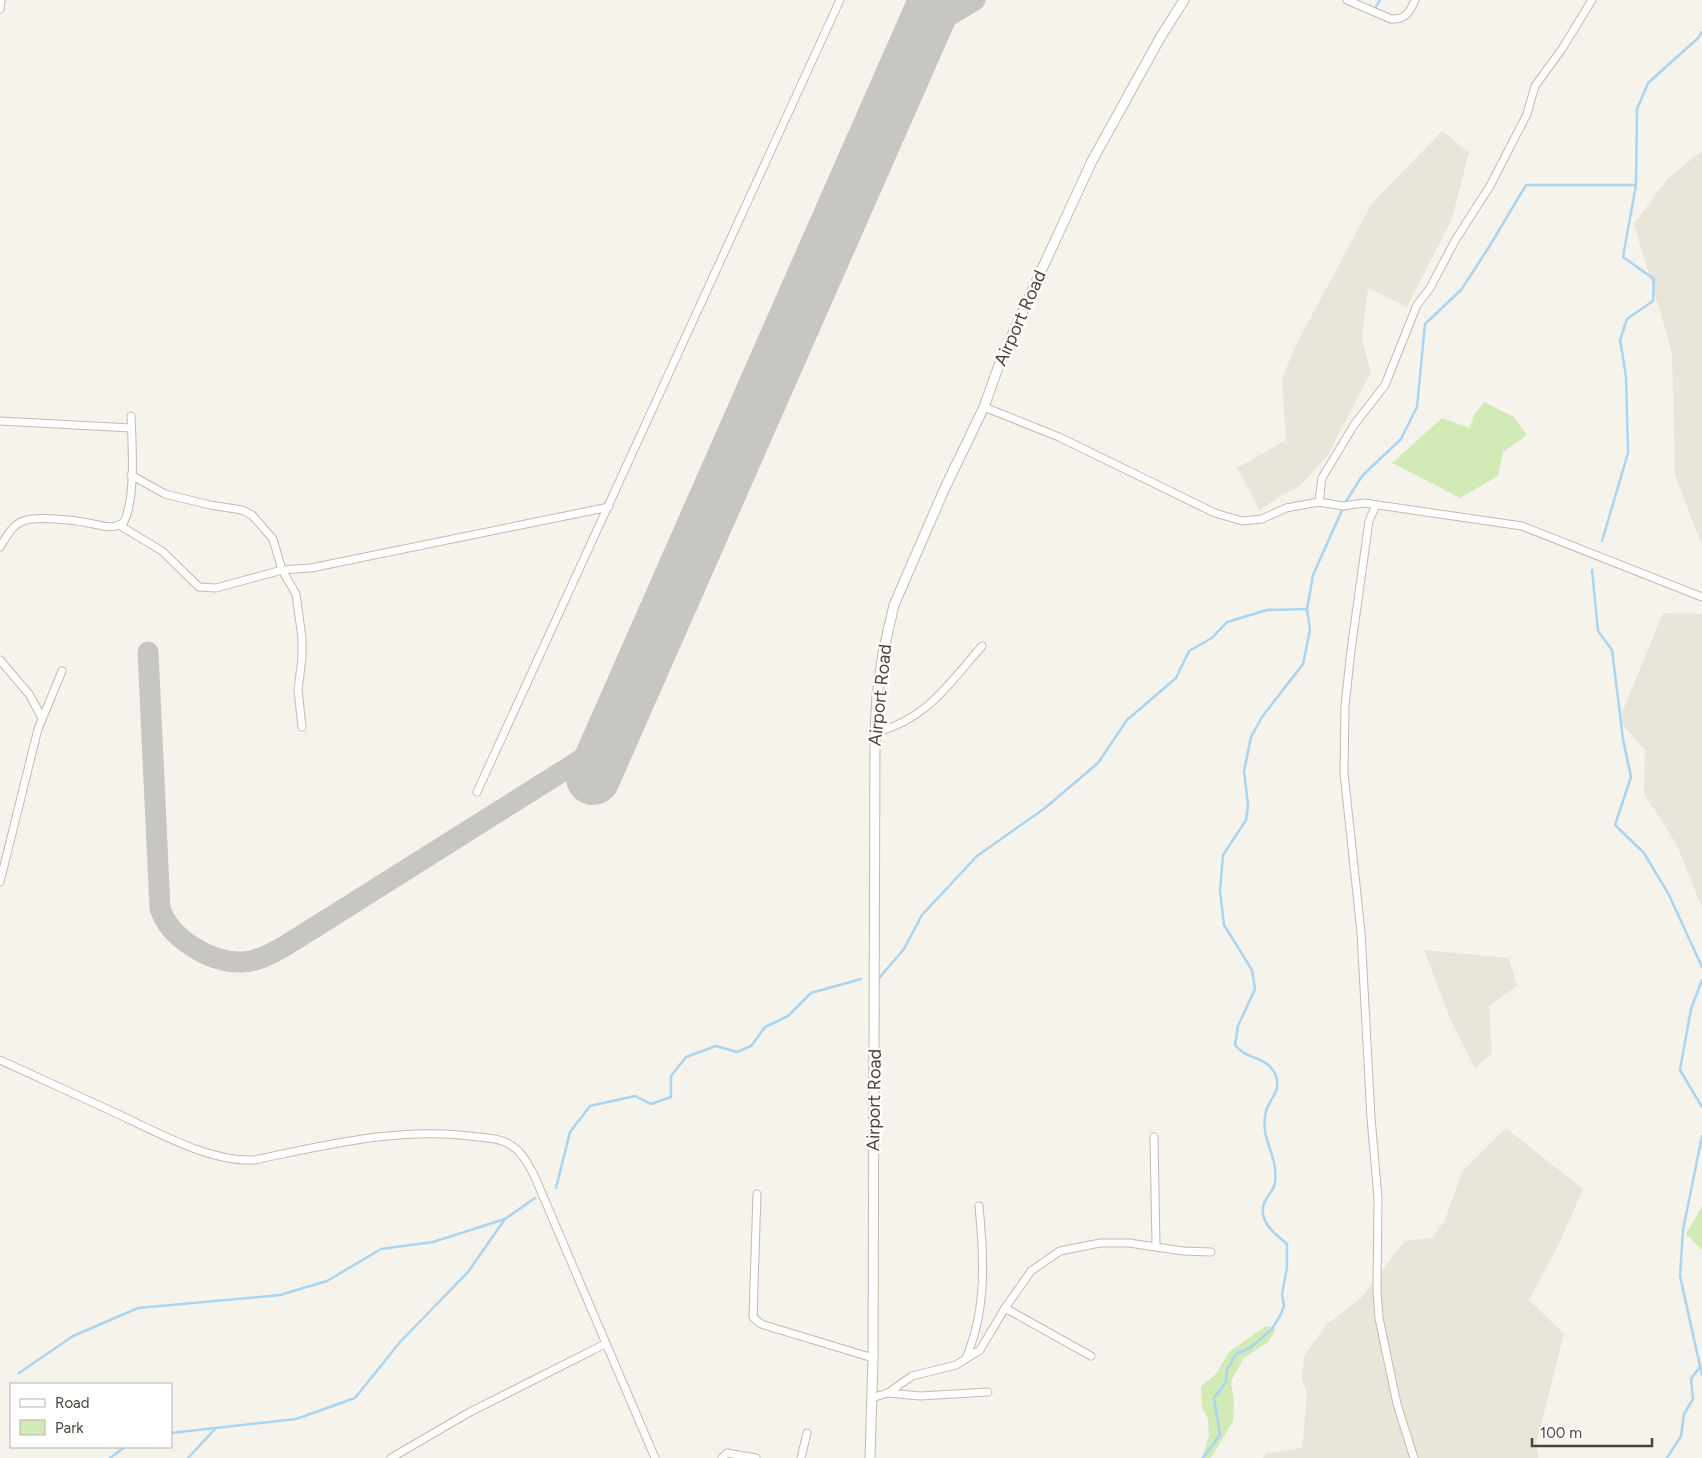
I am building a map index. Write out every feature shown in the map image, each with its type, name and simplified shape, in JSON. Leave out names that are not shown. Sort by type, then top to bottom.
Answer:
[{"type":"street","points":[[0,9],[1,0]]},
{"type":"street","points":[[477,792],[840,0]]},
{"type":"street","name":"Airport Road","points":[[870,1458],[873,1358],[874,733],[883,653],[894,605],[944,490],[984,407],[999,365],[1092,161],[1160,38],[1184,0]]},
{"type":"street","points":[[1347,0],[1391,19],[1397,19],[1407,14],[1415,0]]},
{"type":"street","points":[[1319,502],[1322,478],[1354,425],[1384,385],[1417,305],[1430,288],[1456,240],[1490,186],[1527,114],[1535,86],[1562,48],[1592,0]]},
{"type":"street","points":[[984,407],[1059,437],[1215,514],[1242,521],[1262,519],[1286,508],[1319,502],[1344,506],[1364,503],[1522,526],[1702,597]]},
{"type":"street","points":[[119,526],[124,522],[129,512],[133,439],[131,416]]},
{"type":"street","points":[[0,421],[131,428]]},
{"type":"street","points":[[131,476],[165,494],[210,505],[242,510],[252,515],[273,539],[282,570],[296,594],[302,638],[302,658],[298,690],[302,727]]},
{"type":"street","points":[[1376,505],[1369,521],[1351,650],[1345,706],[1344,773],[1361,932],[1371,1118],[1378,1198],[1377,1291],[1379,1318],[1397,1404],[1414,1458]]},
{"type":"street","points":[[0,547],[10,533],[23,521],[43,519],[88,522],[100,527],[119,526],[162,551],[199,587],[216,588],[282,570],[311,568],[609,507]]},
{"type":"street","points":[[874,733],[897,727],[915,716],[939,696],[982,646]]},
{"type":"street","points":[[0,660],[29,694],[42,718]]},
{"type":"street","points":[[1,878],[42,718],[62,671]]},
{"type":"street","points":[[0,1060],[153,1130],[224,1158],[236,1160],[254,1160],[339,1142],[398,1134],[455,1134],[505,1142],[519,1152],[534,1175],[655,1458]]},
{"type":"street","points":[[1154,1138],[1156,1246]]},
{"type":"street","points":[[757,1194],[753,1317],[761,1324],[873,1358]]},
{"type":"street","points":[[965,1359],[975,1336],[982,1298],[979,1206]]},
{"type":"street","points":[[888,1394],[912,1376],[956,1365],[984,1346],[1005,1308],[1031,1271],[1060,1251],[1100,1243],[1156,1246],[1211,1252]]},
{"type":"street","points":[[1005,1308],[1091,1356]]},
{"type":"street","points":[[391,1458],[470,1412],[605,1344]]},
{"type":"street","points":[[871,1398],[888,1394],[920,1396],[988,1392]]},
{"type":"street","points":[[801,1458],[807,1433]]},
{"type":"street","points":[[722,1458],[724,1454],[730,1454],[756,1458]]},
{"type":"shaded area","points":[[1442,131],[1469,152],[1452,219],[1407,307],[1368,288],[1362,338],[1371,372],[1328,455],[1300,486],[1260,510],[1237,468],[1286,440],[1282,378],[1297,343],[1372,203]]},
{"type":"shaded area","points":[[1702,151],[1702,546],[1675,475],[1672,352],[1634,224],[1669,177]]},
{"type":"shaded area","points":[[1663,613],[1702,614],[1702,908],[1677,845],[1644,794],[1645,750],[1619,720]]},
{"type":"shaded area","points":[[1424,950],[1509,958],[1517,986],[1489,1006],[1492,1053],[1475,1068],[1449,1016]]},
{"type":"shaded area","points":[[1506,1128],[1583,1189],[1558,1246],[1529,1300],[1564,1334],[1536,1445],[1539,1458],[1263,1458],[1266,1453],[1302,1448],[1307,1394],[1302,1379],[1304,1356],[1326,1325],[1361,1298],[1405,1241],[1432,1238],[1445,1220],[1462,1172]]},
{"type":"green space","points":[[1484,402],[1514,417],[1527,435],[1503,452],[1498,476],[1460,498],[1392,463],[1442,418],[1469,428],[1475,414]]},
{"type":"green space","points":[[1702,1206],[1702,1250],[1686,1234]]},
{"type":"green space","points":[[1266,1326],[1276,1329],[1269,1341],[1243,1359],[1231,1382],[1234,1401],[1233,1421],[1211,1458],[1202,1458],[1209,1436],[1208,1419],[1202,1407],[1201,1386],[1215,1375],[1229,1352]]},
{"type":"waterway","points":[[1374,10],[1380,0]]},
{"type":"waterway","points":[[1602,541],[1628,453],[1626,376],[1620,340],[1627,319],[1653,301],[1654,279],[1623,257],[1636,185],[1637,109],[1648,83],[1698,38],[1702,32]]},
{"type":"waterway","points":[[1345,503],[1362,476],[1401,439],[1417,407],[1425,324],[1461,290],[1526,185],[1636,185]]},
{"type":"waterway","points":[[1203,1458],[1220,1435],[1214,1398],[1226,1382],[1227,1370],[1236,1354],[1250,1348],[1271,1330],[1280,1316],[1284,1306],[1282,1294],[1287,1267],[1287,1244],[1269,1227],[1263,1214],[1265,1200],[1275,1183],[1274,1164],[1265,1131],[1265,1121],[1266,1111],[1276,1091],[1277,1082],[1276,1076],[1268,1065],[1245,1054],[1235,1045],[1238,1026],[1255,989],[1252,970],[1224,925],[1220,891],[1223,855],[1246,820],[1248,805],[1244,771],[1251,737],[1262,717],[1303,664],[1310,630],[1307,609],[1313,575],[1343,508]]},
{"type":"waterway","points":[[1592,570],[1598,631],[1612,650],[1623,739],[1631,777],[1615,825],[1644,853],[1669,895],[1702,967]]},
{"type":"waterway","points":[[880,977],[904,949],[922,915],[977,856],[1045,808],[1098,763],[1127,720],[1176,678],[1189,651],[1212,638],[1227,622],[1267,610],[1307,609]]},
{"type":"waterway","points":[[556,1188],[570,1132],[590,1106],[635,1096],[651,1104],[671,1097],[671,1076],[686,1057],[716,1046],[737,1052],[751,1046],[765,1027],[788,1016],[811,993],[861,979]]},
{"type":"waterway","points":[[1702,980],[1691,1009],[1680,1070],[1702,1107]]},
{"type":"waterway","points":[[1702,1136],[1683,1230],[1680,1276],[1702,1375]]},
{"type":"waterway","points":[[172,1433],[296,1419],[355,1398],[400,1342],[468,1272],[505,1219],[535,1198]]},
{"type":"waterway","points":[[19,1373],[73,1336],[138,1308],[280,1295],[327,1281],[381,1249],[433,1242],[505,1219]]},
{"type":"waterway","points":[[1667,1458],[1681,1436],[1684,1414],[1693,1399],[1691,1379],[1699,1368]]},
{"type":"waterway","points":[[188,1458],[215,1429]]},
{"type":"waterway","points":[[110,1458],[124,1448]]},
{"type":"taxiway","points":[[917,43],[935,24],[975,0]]},
{"type":"taxiway","points":[[148,652],[160,908],[165,919],[181,939],[204,953],[230,961],[242,962],[253,960],[264,957],[285,946],[609,742]]},
{"type":"runway","points":[[593,778],[936,0]]}]
